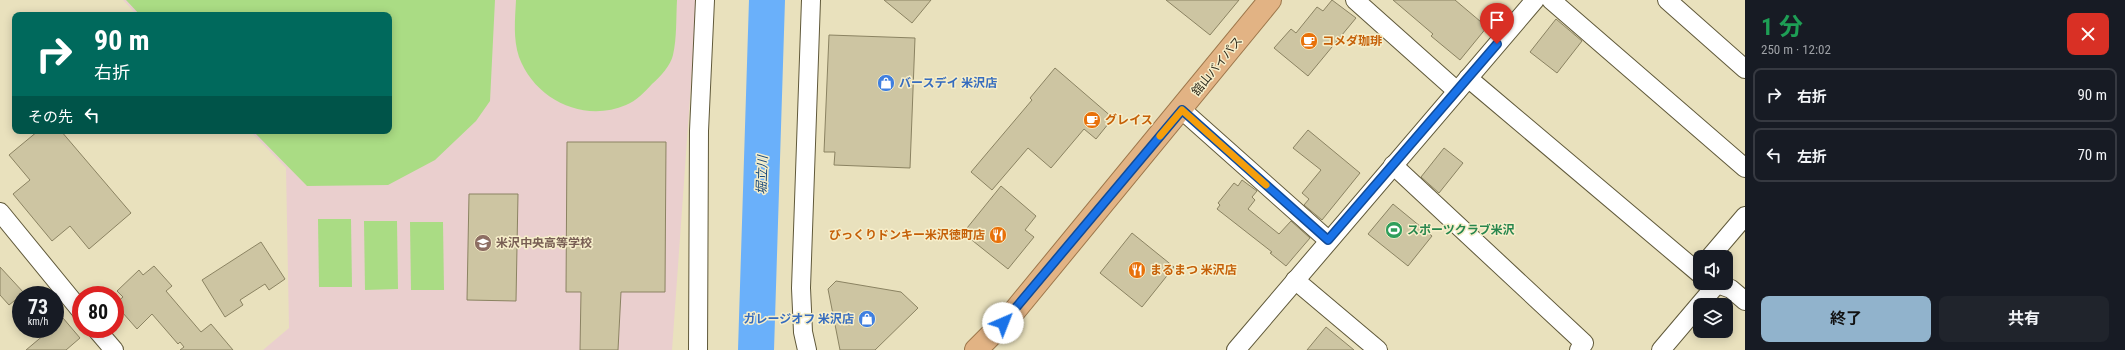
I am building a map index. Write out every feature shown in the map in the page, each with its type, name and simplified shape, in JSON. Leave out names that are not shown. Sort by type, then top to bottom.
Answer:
[{"type":"highway","name":"舘山バイパス","points":[[976,350],[1012,314],[1182,110],[1270,0]]},
{"type":"street","points":[[698,350],[699,131],[705,0]]},
{"type":"street","points":[[807,350],[803,332],[801,288],[811,0]]},
{"type":"street","points":[[1355,0],[1693,267]]},
{"type":"street","points":[[1236,350],[1328,240],[1535,0]]},
{"type":"street","points":[[1551,0],[1745,168]]},
{"type":"street","points":[[1667,0],[1745,69]]},
{"type":"street","points":[[1182,110],[1328,240]]},
{"type":"street","points":[[1393,165],[1584,343],[1579,350]]},
{"type":"street","points":[[0,212],[72,300]]},
{"type":"street","points":[[1716,250],[1745,216]]},
{"type":"street","points":[[1295,280],[1378,350]]},
{"type":"street","points":[[1660,350],[1710,290]]},
{"type":"street","points":[[1732,290],[1745,301]]},
{"type":"street","points":[[104,338],[114,350]]},
{"type":"shaded area","name":"米沢中央高等学校","points":[[123,0],[697,0],[672,350],[263,350],[289,328],[286,168],[253,134],[392,134],[392,12],[134,12]]},
{"type":"green space","points":[[126,0],[495,0],[490,101],[476,121],[435,160],[388,185],[307,186],[256,134],[392,134],[392,12],[137,12]]},
{"type":"green space","points":[[516,0],[677,0],[675,42],[672,59],[665,71],[637,99],[626,105],[610,110],[594,111],[578,109],[563,104],[549,96],[537,85],[526,72],[519,57],[515,36]]},
{"type":"green space","points":[[318,219],[351,219],[352,287],[319,287]]},
{"type":"green space","points":[[364,221],[397,221],[398,289],[365,290]]},
{"type":"green space","points":[[410,222],[443,222],[444,290],[411,290]]},
{"type":"building","points":[[884,0],[931,0],[912,23]]},
{"type":"building","points":[[1166,0],[1239,0],[1210,35]]},
{"type":"building","name":"コメダ珈琲","points":[[1332,0],[1356,18],[1308,76],[1274,48],[1291,29],[1296,33],[1317,7],[1323,11]]},
{"type":"building","points":[[1393,0],[1455,0],[1487,27],[1460,60],[1431,36],[1433,34]]},
{"type":"building","points":[[1556,19],[1582,41],[1557,73],[1530,52]]},
{"type":"building","points":[[829,35],[915,38],[910,168],[834,165],[835,152],[824,152]]},
{"type":"building","points":[[1055,68],[1113,118],[1096,139],[1084,129],[1051,168],[1028,148],[992,190],[971,172],[1032,100],[1030,98]]},
{"type":"building","points":[[1308,130],[1360,173],[1322,220],[1304,205],[1309,199],[1302,193],[1321,170],[1293,148]]},
{"type":"building","points":[[34,134],[64,134],[131,213],[89,249],[70,226],[52,241],[13,194],[30,180],[9,155]]},
{"type":"building","points":[[567,142],[666,142],[665,292],[621,292],[618,350],[580,350],[581,292],[566,292]]},
{"type":"building","points":[[1444,148],[1463,163],[1439,193],[1421,177]]},
{"type":"building","points":[[1242,180],[1257,191],[1252,197],[1255,200],[1248,209],[1279,234],[1291,221],[1310,238],[1286,266],[1270,253],[1272,252],[1217,209],[1220,205],[1218,203],[1234,183],[1238,186]]},
{"type":"building","name":"びっくりドンキー米沢徳町店","points":[[1001,186],[1036,216],[1025,230],[1034,237],[1008,269],[963,233]]},
{"type":"building","points":[[469,194],[518,194],[516,301],[467,300]]},
{"type":"building","points":[[1393,204],[1432,236],[1408,266],[1368,234]]},
{"type":"building","name":"まるまつ 米沢店","points":[[1132,233],[1174,267],[1142,307],[1100,273]]},
{"type":"building","points":[[261,242],[285,279],[269,290],[265,284],[240,300],[243,305],[225,317],[202,280]]},
{"type":"building","points":[[154,266],[172,286],[166,291],[201,332],[211,324],[233,350],[180,350],[184,347],[180,342],[178,344],[152,314],[137,329],[124,314],[124,286],[122,286],[139,270],[143,275]]},
{"type":"building","points":[[0,267],[18,286],[12,286],[12,303],[9,305],[0,295]]},
{"type":"building","points":[[836,281],[901,292],[918,308],[875,350],[840,350],[828,289]]},
{"type":"building","points":[[64,319],[72,329],[72,338],[80,338],[66,350],[26,350],[40,338],[64,338]]},
{"type":"building","points":[[1326,327],[1354,350],[1307,350]]},
{"type":"waterway","name":"堀立川","points":[[756,350],[767,0]]},
{"type":"slow traffic","points":[[1160,136],[1182,110],[1266,185]]},
{"type":"place","name":"コメダ珈琲","points":[[1309,41]]},
{"type":"place","name":"バースデイ 米沢店","points":[[886,83]]},
{"type":"place","name":"グレイス","points":[[1092,120]]},
{"type":"place","name":"スポーツクラブ米沢","points":[[1394,230]]},
{"type":"place","name":"びっくりドンキー米沢徳町店","points":[[998,235]]},
{"type":"place","name":"米沢中央高等学校","points":[[483,243]]},
{"type":"place","name":"まるまつ 米沢店","points":[[1137,270]]},
{"type":"place","name":"ガレージオフ 米沢店","points":[[867,319]]},
{"type":"route","points":[[1003,323],[1182,110],[1328,240],[1497,44]]}]
